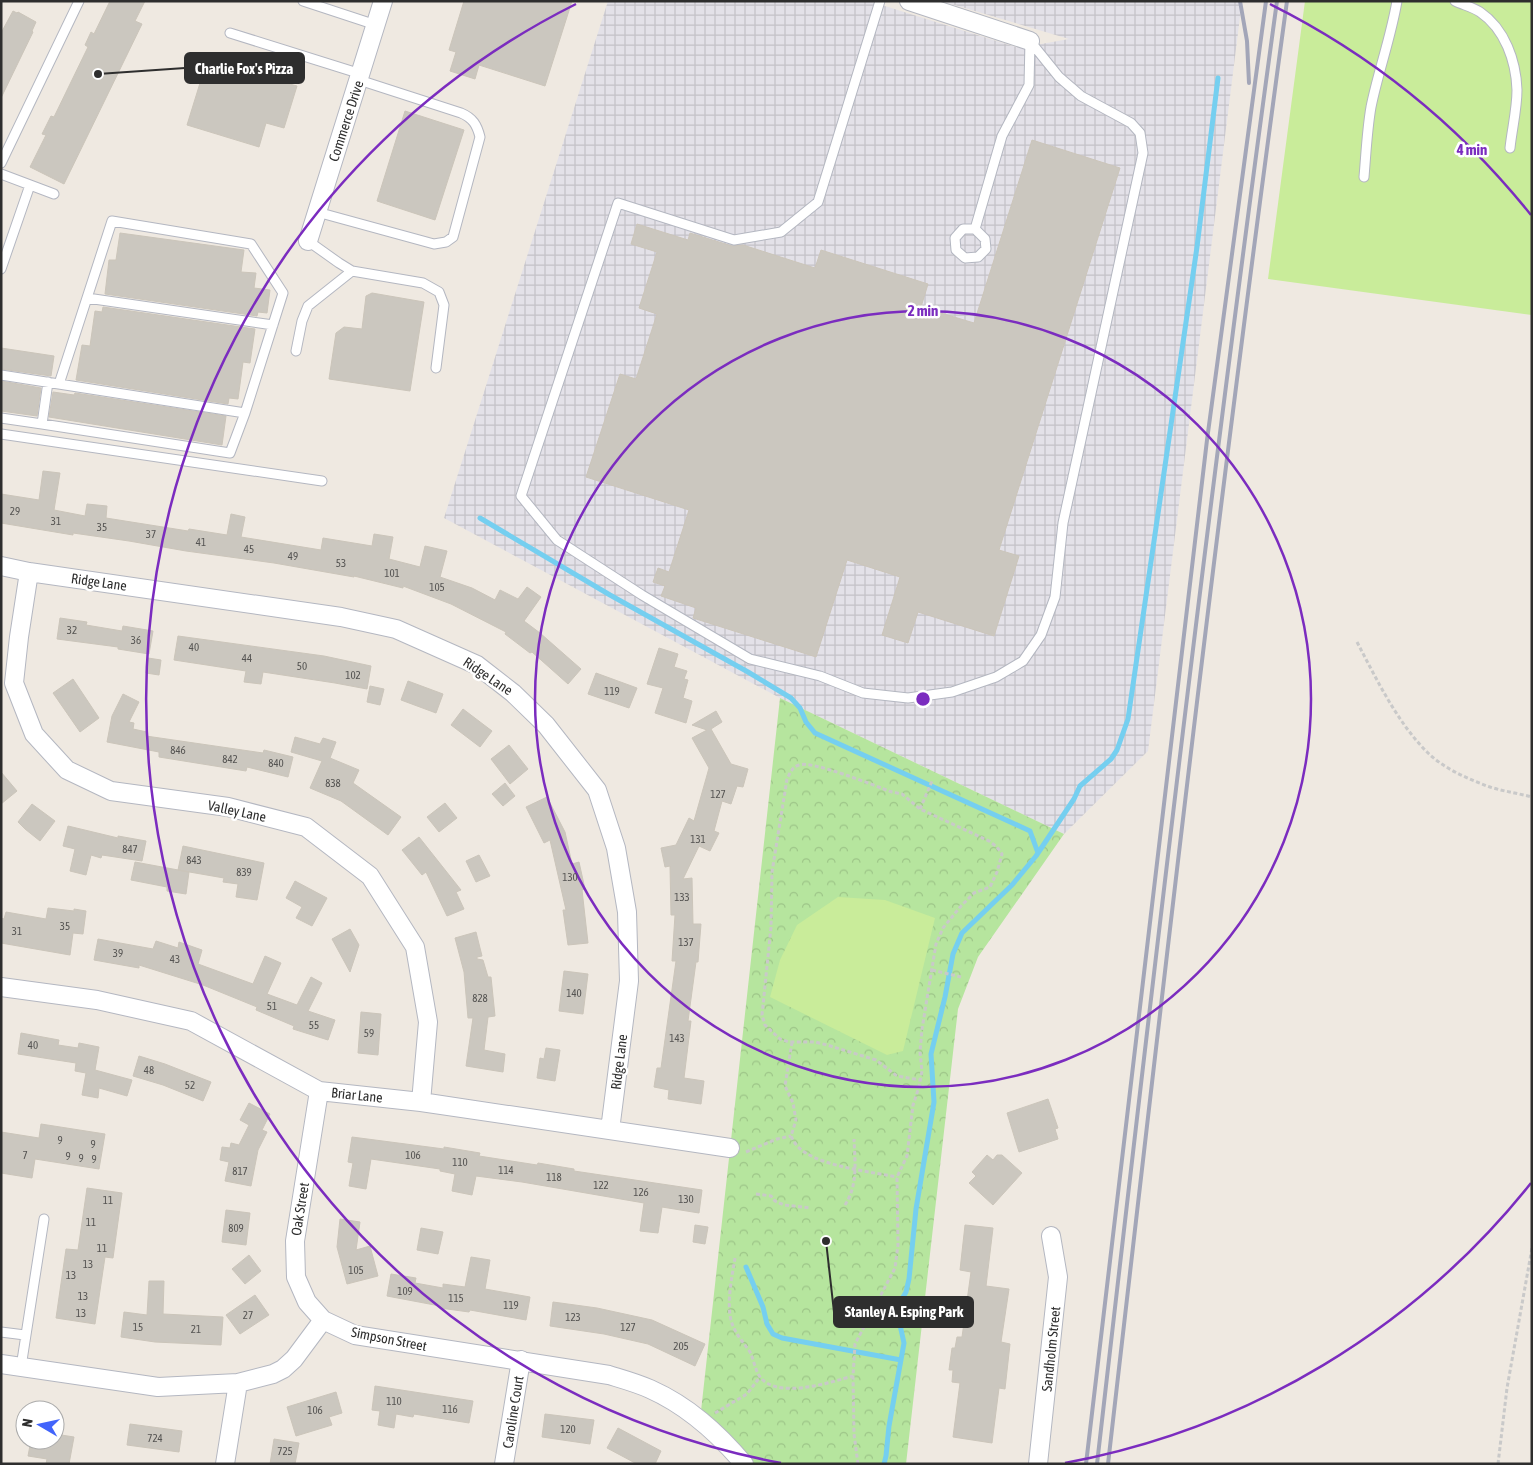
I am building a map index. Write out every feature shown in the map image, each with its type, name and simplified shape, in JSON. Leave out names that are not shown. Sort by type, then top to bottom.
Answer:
[{"type":"street","name":"Commerce Drive","points":[[308,241],[383,1]]},
{"type":"street","points":[[909,1],[1030,40]]},
{"type":"street","name":"Ridge Lane","points":[[1,566],[29,572],[341,617],[396,629],[477,665],[514,693],[546,724],[597,790],[616,848],[627,912],[629,980],[610,1130]]},
{"type":"street","name":"Valley Lane","points":[[29,572],[14,683],[34,734],[67,770],[111,791],[228,807],[306,827],[370,876],[415,948],[428,1022],[421,1102]]},
{"type":"street","name":"Briar Lane","points":[[1,987],[97,1000],[191,1021],[319,1091],[421,1102],[738,1150]]},
{"type":"street","name":"Oak Street","points":[[319,1091],[295,1241],[296,1277],[307,1302],[323,1320]]},
{"type":"street","name":"Sandholm Street","points":[[1038,1464],[1058,1277],[1050,1236]]},
{"type":"street","points":[[1,1364],[158,1387],[238,1383],[273,1374],[283,1369],[294,1359],[323,1320]]},
{"type":"street","name":"Simpson Street","points":[[323,1320],[355,1335],[609,1375],[649,1388],[688,1410],[723,1439],[744,1464]]},
{"type":"street","name":"Caroline Court","points":[[504,1464],[521,1360]]},
{"type":"street","points":[[225,1464],[238,1383]]},
{"type":"lane","points":[[1,162],[79,1]]},
{"type":"lane","points":[[303,1],[376,25]]},
{"type":"lane","points":[[880,1],[818,202],[781,232],[734,240],[618,203],[521,496],[557,540],[642,595],[750,659],[820,676],[863,693],[908,698],[952,692],[996,677],[1023,661],[1041,634],[1055,596],[1063,523],[1144,152],[1140,133],[1131,123],[1082,96],[1059,77],[1030,40]]},
{"type":"lane","points":[[1364,177],[1367,136],[1372,107],[1397,1]]},
{"type":"lane","points":[[1455,1],[1480,12],[1499,30],[1509,50],[1517,92],[1510,148]]},
{"type":"lane","points":[[230,33],[462,113],[471,117],[478,127],[480,137],[453,237],[446,242],[434,244],[317,212]]},
{"type":"lane","points":[[975,229],[1002,136],[1029,85],[1030,40]]},
{"type":"lane","points":[[1,174],[54,194]]},
{"type":"lane","points":[[1,269],[4,254],[30,185]]},
{"type":"lane","points":[[1,418],[230,453],[245,413],[283,293],[251,244],[112,222],[59,384]]},
{"type":"lane","points":[[308,241],[339,264],[352,271],[423,283],[439,292],[444,305],[436,368]]},
{"type":"lane","points":[[296,351],[302,321],[308,306],[352,271]]},
{"type":"lane","points":[[87,298],[272,325]]},
{"type":"lane","points":[[1,375],[245,413]]},
{"type":"lane","points":[[42,424],[48,382]]},
{"type":"lane","points":[[1,434],[322,481]]},
{"type":"lane","points":[[21,1367],[44,1220]]},
{"type":"lane","points":[[1,1332],[25,1336]]},
{"type":"path","points":[[1357,642],[1398,714],[1428,753],[1446,767],[1470,779],[1489,787],[1532,797]]},
{"type":"path","points":[[858,1464],[854,1434],[853,1356],[855,1344],[895,1268],[898,1245],[897,1177],[907,1156],[913,1105],[920,1080],[922,1029],[936,944],[943,928],[961,906],[974,893],[990,887],[1002,854],[998,847],[989,841],[920,808],[902,794],[815,765],[801,764],[792,768],[787,779],[772,872],[771,927],[762,1015],[765,1025],[780,1039],[792,1042],[827,1044],[876,1060],[896,1076],[920,1080]]},
{"type":"path","points":[[920,808],[932,781]]},
{"type":"path","points":[[932,970],[961,977]]},
{"type":"path","points":[[792,1042],[785,1086],[793,1104],[796,1120],[791,1136],[795,1144],[806,1153],[834,1164],[897,1177]]},
{"type":"path","points":[[738,1150],[791,1136]]},
{"type":"path","points":[[845,1205],[854,1186],[854,1139]]},
{"type":"path","points":[[756,1194],[771,1196],[775,1201],[784,1205],[811,1208]]},
{"type":"path","points":[[1498,1464],[1507,1388],[1532,1248]]},
{"type":"path","points":[[735,1258],[730,1291],[732,1324],[738,1337],[750,1352],[760,1378],[770,1384],[785,1388],[805,1388],[852,1376]]},
{"type":"path","points":[[704,1423],[712,1415],[747,1394],[760,1378]]},
{"type":"shaded area","points":[[608,1],[869,1],[1019,48],[1069,39],[941,1],[1242,1],[1148,751],[1064,834],[780,698],[444,518]]},
{"type":"green space","points":[[1305,1],[1532,1],[1532,315],[1268,279]]},
{"type":"green space","points":[[780,698],[1064,834],[978,957],[958,1009],[906,1464],[739,1464],[701,1411]]},
{"type":"green space","points":[[838,897],[885,900],[935,918],[903,1051],[887,1055],[770,997],[780,960],[797,925]]},
{"type":"building","points":[[110,1],[145,1],[135,21],[142,24],[64,184],[30,167],[46,135],[42,134],[51,116],[54,117],[88,47],[85,45],[91,32],[94,34]]},
{"type":"building","points":[[464,1],[572,1],[545,86],[479,65],[475,79],[450,71],[456,52],[449,50]]},
{"type":"building","points":[[13,11],[36,22],[1,98],[1,33]]},
{"type":"building","points":[[209,54],[280,76],[279,81],[297,86],[284,128],[266,123],[259,147],[187,125]]},
{"type":"building","points":[[405,111],[464,130],[435,220],[377,201]]},
{"type":"building","points":[[1032,140],[1120,168],[999,550],[1019,556],[994,636],[918,612],[908,643],[882,635],[900,577],[847,560],[816,657],[693,618],[696,608],[661,596],[665,586],[653,582],[658,568],[669,572],[689,510],[586,477],[620,374],[636,379],[657,314],[639,308],[657,252],[631,244],[637,224],[688,240],[690,233],[732,246],[743,245],[815,268],[821,250],[928,284],[921,307],[974,323]]},
{"type":"building","points":[[120,233],[244,250],[241,272],[256,273],[254,288],[270,290],[267,313],[258,312],[257,316],[105,294],[109,260],[116,260]]},
{"type":"building","points":[[372,293],[424,302],[410,391],[329,379],[336,333],[344,327],[362,329],[366,296]]},
{"type":"building","points":[[103,307],[255,329],[250,363],[243,362],[238,399],[229,398],[228,404],[76,380],[82,345],[90,346],[95,311],[102,312]]},
{"type":"building","points":[[1,348],[54,356],[51,376],[1,369]]},
{"type":"building","points":[[1,381],[41,388],[37,416],[1,411]]},
{"type":"building","points":[[53,392],[74,395],[75,393],[226,416],[222,445],[49,417]]},
{"type":"building","points":[[43,471],[60,473],[54,510],[85,516],[87,504],[107,506],[106,518],[227,535],[231,514],[245,517],[241,537],[321,550],[323,538],[372,546],[374,534],[393,537],[389,559],[420,567],[425,546],[447,551],[440,577],[472,588],[495,600],[500,590],[518,599],[527,587],[541,597],[524,621],[581,669],[568,684],[532,652],[530,653],[505,634],[506,632],[451,604],[403,586],[403,588],[354,576],[274,563],[1,523],[1,494],[39,500]]},
{"type":"building","points":[[60,618],[87,622],[86,625],[122,631],[123,626],[153,631],[149,654],[118,649],[118,647],[57,639]]},
{"type":"building","points":[[178,636],[324,656],[371,666],[367,689],[263,672],[261,684],[244,682],[246,671],[174,660]]},
{"type":"building","points":[[659,648],[678,654],[674,667],[687,671],[684,679],[688,680],[683,698],[692,701],[686,723],[655,713],[663,688],[647,684]]},
{"type":"building","points":[[148,658],[161,660],[159,675],[146,673]]},
{"type":"building","points":[[596,673],[637,688],[629,708],[588,694]]},
{"type":"building","points":[[73,679],[99,718],[80,732],[53,693]]},
{"type":"building","points":[[408,681],[443,694],[436,713],[401,700]]},
{"type":"building","points":[[370,686],[384,689],[380,705],[367,702]]},
{"type":"building","points":[[123,694],[139,702],[129,722],[134,723],[133,729],[147,732],[146,736],[263,753],[264,750],[293,757],[288,777],[247,767],[246,771],[159,757],[159,752],[107,742],[112,716]]},
{"type":"building","points":[[463,709],[492,731],[480,747],[451,725]]},
{"type":"building","points":[[716,711],[722,722],[711,729],[731,764],[748,769],[743,787],[737,786],[731,804],[722,801],[714,831],[719,833],[710,851],[699,846],[683,879],[692,878],[693,924],[701,924],[698,962],[696,962],[688,1021],[691,1021],[684,1078],[704,1081],[701,1104],[668,1099],[669,1090],[654,1087],[657,1068],[661,1068],[676,961],[672,961],[675,915],[671,915],[670,866],[665,867],[661,848],[676,845],[689,818],[694,821],[709,768],[692,738],[707,730],[692,725]]},
{"type":"building","points":[[295,737],[320,744],[323,738],[336,742],[330,758],[359,770],[353,783],[401,817],[388,835],[341,801],[310,788],[322,761],[291,752]]},
{"type":"building","points":[[509,745],[528,769],[510,784],[491,759]]},
{"type":"building","points":[[1,772],[17,791],[1,804]]},
{"type":"building","points":[[505,783],[515,796],[503,806],[492,794]]},
{"type":"building","points":[[547,797],[565,832],[572,864],[579,862],[585,889],[582,890],[588,943],[568,945],[563,910],[566,910],[550,840],[544,843],[526,807]]},
{"type":"building","points":[[445,803],[457,818],[439,832],[427,817]]},
{"type":"building","points":[[32,804],[55,821],[40,841],[18,822]]},
{"type":"building","points":[[68,826],[118,838],[118,836],[146,841],[142,861],[102,855],[101,858],[91,855],[86,875],[70,871],[75,849],[63,846]]},
{"type":"building","points":[[419,837],[461,890],[456,892],[464,909],[447,916],[426,872],[422,875],[402,850]]},
{"type":"building","points":[[183,846],[264,863],[257,900],[236,897],[238,884],[223,882],[224,878],[178,870]]},
{"type":"building","points":[[479,855],[490,876],[476,882],[466,861]]},
{"type":"building","points":[[135,862],[189,872],[186,894],[167,891],[167,887],[131,880]]},
{"type":"building","points":[[295,881],[327,898],[312,926],[296,918],[302,907],[286,898]]},
{"type":"building","points":[[48,908],[86,911],[83,934],[73,933],[70,955],[1,943],[1,918],[4,919],[6,912],[46,919]]},
{"type":"building","points":[[350,929],[359,945],[350,972],[332,939]]},
{"type":"building","points":[[476,932],[482,956],[477,957],[477,959],[483,960],[488,977],[491,977],[495,1016],[488,1017],[484,1050],[505,1054],[503,1072],[466,1066],[473,1018],[468,1018],[464,972],[455,938]]},
{"type":"building","points":[[98,939],[153,949],[156,941],[178,948],[179,942],[202,950],[198,964],[253,984],[265,956],[281,963],[267,994],[297,1005],[311,977],[322,983],[308,1011],[335,1020],[328,1040],[293,1029],[294,1026],[256,1010],[257,1007],[203,985],[139,965],[139,968],[94,960]]},
{"type":"building","points":[[564,971],[588,974],[583,1014],[559,1011]]},
{"type":"building","points":[[361,1012],[381,1014],[378,1055],[358,1053]]},
{"type":"building","points":[[21,1033],[59,1040],[58,1045],[78,1048],[79,1043],[99,1047],[95,1070],[132,1080],[127,1096],[99,1088],[98,1098],[82,1095],[86,1073],[75,1071],[76,1063],[18,1054]]},
{"type":"building","points":[[546,1048],[560,1050],[555,1081],[537,1078],[540,1058],[544,1059]]},
{"type":"building","points":[[139,1056],[211,1082],[203,1101],[163,1085],[133,1076]]},
{"type":"building","points":[[1048,1099],[1058,1128],[1055,1129],[1058,1139],[1019,1152],[1007,1113]]},
{"type":"building","points":[[249,1103],[270,1114],[262,1130],[267,1132],[258,1150],[251,1186],[225,1181],[229,1162],[220,1160],[222,1147],[230,1148],[231,1143],[239,1145],[249,1125],[240,1120]]},
{"type":"building","points":[[41,1124],[105,1134],[99,1169],[35,1159],[32,1178],[1,1173],[1,1132],[39,1138]]},
{"type":"building","points":[[352,1137],[444,1149],[444,1147],[480,1153],[479,1156],[537,1165],[538,1163],[574,1169],[574,1171],[702,1190],[699,1213],[662,1207],[658,1233],[640,1231],[644,1203],[476,1176],[472,1195],[452,1191],[455,1174],[440,1171],[440,1169],[371,1159],[366,1189],[349,1186],[353,1163],[348,1162]]},
{"type":"building","points":[[987,1155],[993,1160],[997,1155],[1002,1155],[1022,1173],[993,1205],[969,1183],[976,1176],[972,1172]]},
{"type":"building","points":[[87,1188],[122,1193],[113,1258],[105,1257],[95,1324],[56,1318],[66,1249],[78,1250]]},
{"type":"building","points":[[226,1210],[250,1213],[246,1245],[222,1242]]},
{"type":"building","points":[[340,1219],[360,1222],[356,1250],[370,1246],[378,1276],[347,1284],[337,1247]]},
{"type":"building","points":[[695,1225],[708,1227],[705,1244],[693,1242]]},
{"type":"building","points":[[965,1225],[993,1228],[986,1286],[1009,1289],[1001,1342],[1010,1344],[1005,1389],[999,1388],[992,1443],[953,1437],[960,1383],[952,1382],[953,1370],[949,1370],[952,1348],[955,1348],[957,1337],[962,1337],[971,1272],[960,1270]]},
{"type":"building","points":[[421,1228],[443,1232],[438,1254],[417,1250]]},
{"type":"building","points":[[249,1255],[261,1271],[245,1284],[232,1269]]},
{"type":"building","points":[[471,1257],[490,1260],[485,1289],[530,1297],[526,1320],[470,1310],[469,1312],[440,1308],[440,1306],[387,1296],[391,1274],[416,1278],[415,1283],[443,1288],[443,1284],[465,1287]]},
{"type":"building","points":[[149,1281],[164,1281],[163,1314],[223,1317],[221,1345],[155,1342],[121,1337],[124,1312],[147,1315]]},
{"type":"building","points":[[255,1295],[269,1315],[240,1334],[226,1315]]},
{"type":"building","points":[[553,1302],[597,1308],[652,1320],[705,1344],[695,1366],[648,1344],[604,1334],[550,1326]]},
{"type":"building","points":[[375,1386],[473,1401],[469,1423],[414,1414],[413,1417],[396,1414],[394,1428],[378,1425],[380,1411],[372,1410]]},
{"type":"building","points":[[336,1392],[342,1413],[329,1417],[332,1425],[296,1436],[287,1407]]},
{"type":"building","points":[[545,1414],[594,1420],[590,1444],[542,1437]]},
{"type":"building","points":[[130,1424],[182,1431],[179,1452],[127,1445]]},
{"type":"building","points":[[618,1428],[661,1451],[655,1464],[637,1464],[607,1448]]},
{"type":"building","points":[[65,1436],[74,1437],[69,1464],[46,1464],[47,1459],[28,1456],[29,1450],[65,1450]]},
{"type":"building","points":[[274,1439],[299,1443],[295,1464],[270,1464]]},
{"type":"waterway","points":[[884,1464],[904,1343],[898,1316],[899,1304],[906,1292],[909,1279],[916,1209],[934,1102],[931,1054],[953,954],[962,933],[1012,885],[1036,856],[1074,799],[1080,786],[1111,759],[1117,750],[1128,719],[1197,247],[1218,78]]},
{"type":"waterway","points":[[480,518],[610,595],[791,698],[800,708],[806,722],[815,733],[1030,831],[1038,853]]},
{"type":"waterway","points":[[746,1267],[763,1307],[767,1324],[773,1334],[782,1338],[901,1360]]},
{"type":"railway","points":[[1240,1],[1247,41],[1249,83]]},
{"type":"railway","points":[[1086,1464],[1207,440],[1266,1]]},
{"type":"railway","points":[[1097,1464],[1205,549],[1277,1]]},
{"type":"railway","points":[[1108,1464],[1216,549],[1287,1]]},
{"type":"place","name":"Charlie Fox's Pizza","points":[[98,74]]},
{"type":"place","name":"Stanley A. Esping Park","points":[[826,1241]]}]
